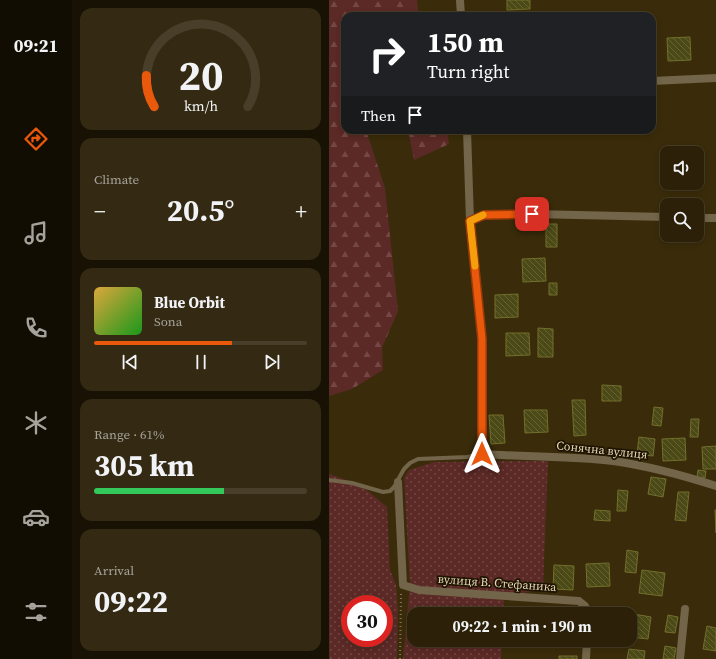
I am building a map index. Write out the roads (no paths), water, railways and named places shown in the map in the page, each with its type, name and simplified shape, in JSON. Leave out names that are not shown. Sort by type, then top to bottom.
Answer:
[{"type":"street","points":[[460,0],[461,12]]},
{"type":"street","points":[[656,81],[716,78]]},
{"type":"street","points":[[467,134],[470,221],[482,339],[482,454]]},
{"type":"street","points":[[470,221],[484,215],[532,214],[660,217]]},
{"type":"street","points":[[704,218],[716,218]]},
{"type":"street","name":"Сонячна вулиця","points":[[482,454],[580,458],[613,461],[645,466],[716,486]]},
{"type":"street","name":"вулиця В. Стефаника","points":[[398,482],[403,582],[419,590],[579,601],[585,607]]},
{"type":"street","points":[[680,659],[685,610]]},
{"type":"street","points":[[586,659],[587,647]]},
{"type":"lane","points":[[329,480],[352,483],[383,492],[390,491],[398,482],[404,469],[410,463],[418,459],[467,457],[482,454]]}]
